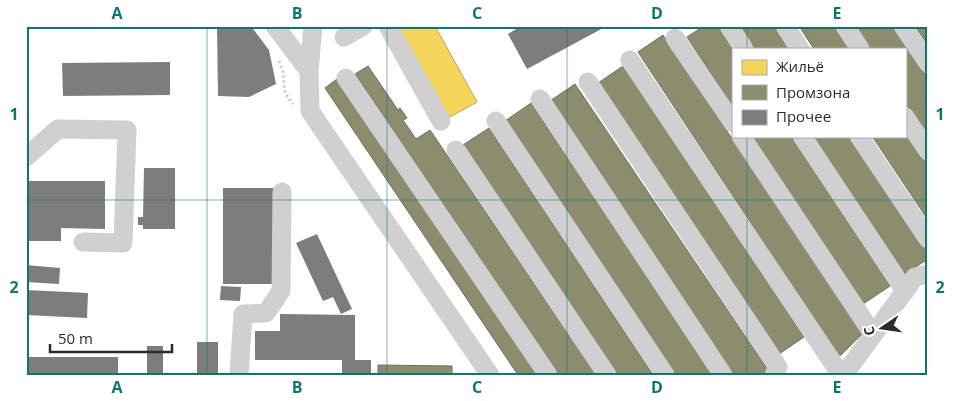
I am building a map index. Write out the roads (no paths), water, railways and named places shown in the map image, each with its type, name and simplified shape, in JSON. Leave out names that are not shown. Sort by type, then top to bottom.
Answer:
[{"type":"street","points":[[275,26],[309,71]]},
{"type":"street","points":[[313,26],[309,71],[310,111],[490,375]]},
{"type":"street","points":[[344,37],[363,26]]},
{"type":"street","points":[[388,26],[441,122]]},
{"type":"street","points":[[729,26],[743,48]]},
{"type":"street","points":[[786,26],[799,48]]},
{"type":"street","points":[[845,26],[859,48]]},
{"type":"street","points":[[904,26],[928,63]]},
{"type":"street","points":[[675,38],[732,122]]},
{"type":"street","points":[[630,60],[843,375],[915,277],[928,274]]},
{"type":"street","points":[[346,78],[548,375]]},
{"type":"street","points":[[588,82],[778,367],[774,375]]},
{"type":"street","points":[[540,100],[724,375]]},
{"type":"street","points":[[906,118],[928,151]]},
{"type":"street","points":[[496,121],[665,375]]},
{"type":"street","points":[[26,157],[58,129],[127,130],[123,243],[83,242]]},
{"type":"street","points":[[742,138],[874,334]]},
{"type":"street","points":[[803,138],[904,291]]},
{"type":"street","points":[[860,138],[928,239]]},
{"type":"street","points":[[456,150],[607,375]]},
{"type":"street","points":[[240,375],[243,314],[266,313],[281,291],[282,192]]}]
